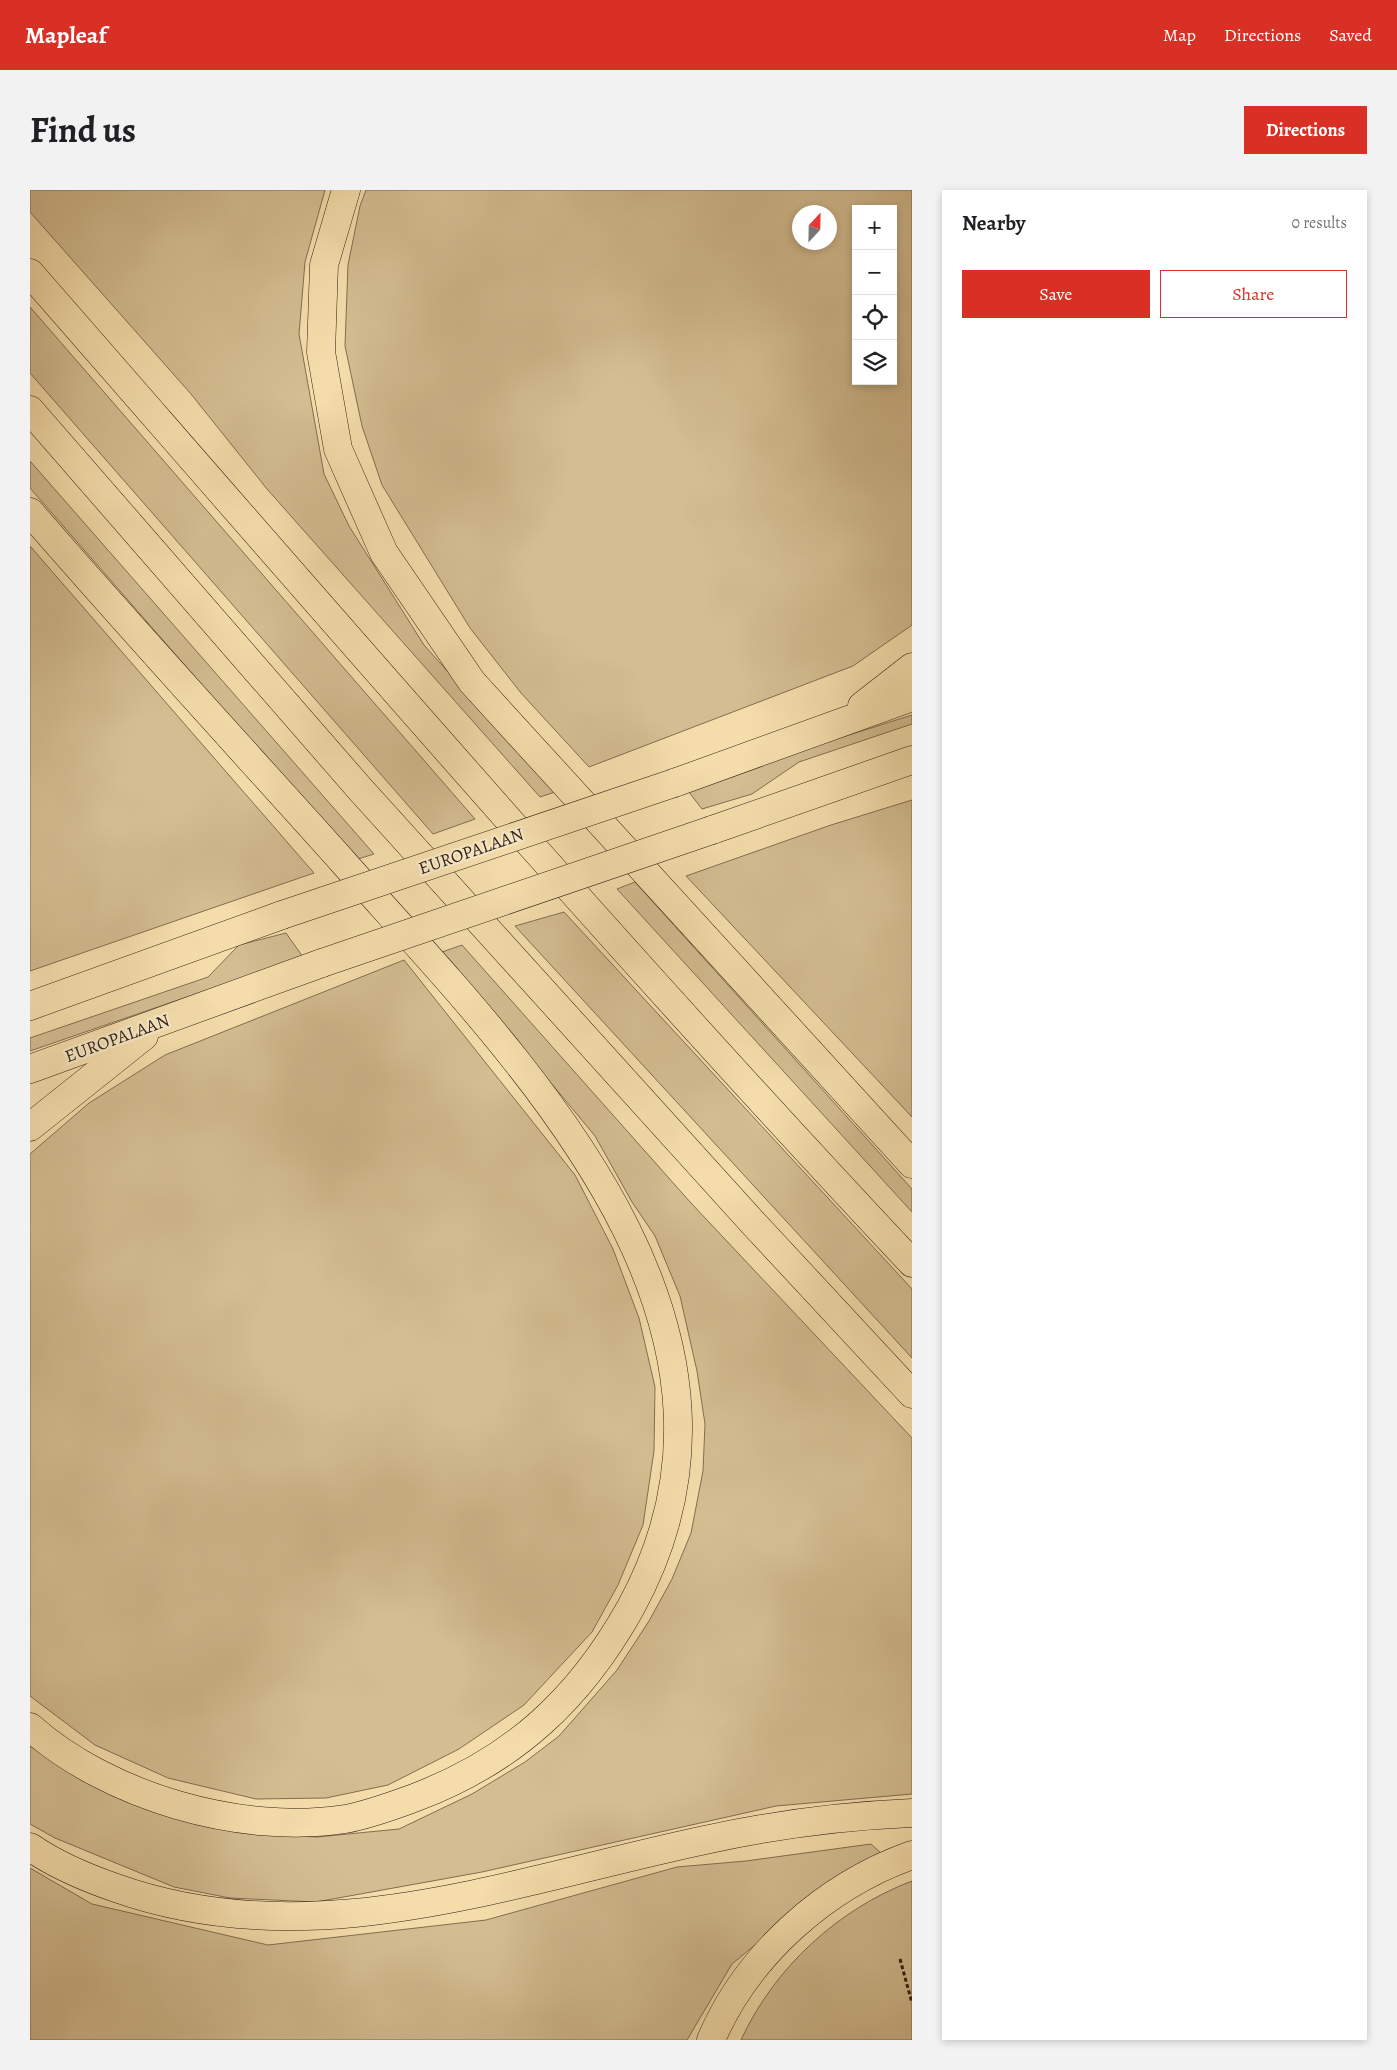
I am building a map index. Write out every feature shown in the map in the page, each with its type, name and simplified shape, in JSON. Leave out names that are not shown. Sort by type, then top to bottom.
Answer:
[{"type":"highway","points":[[346,190],[324,264],[320,352],[338,449],[384,552],[472,682],[912,1164]]},
{"type":"highway","points":[[30,273],[441,743],[809,1153],[912,1263]]},
{"type":"highway","points":[[30,410],[360,789],[754,1224],[912,1394]]},
{"type":"highway","points":[[30,512],[498,1036],[572,1133],[624,1220],[666,1330],[675,1378],[679,1422],[677,1466],[670,1510],[658,1548],[642,1585],[602,1655],[574,1691],[533,1731],[500,1756],[461,1778],[393,1806],[348,1818],[310,1822],[266,1821],[183,1807],[143,1793],[70,1756],[30,1727]]},
{"type":"highway","points":[[845,719],[912,667]]},
{"type":"highway","name":"EUROPALAAN","points":[[30,1006],[282,915],[674,783],[845,719],[912,697]]},
{"type":"highway","name":"EUROPALAAN","points":[[30,1069],[322,963],[912,760]]},
{"type":"highway","points":[[30,1127],[160,1023]]},
{"type":"highway","points":[[30,1848],[100,1882],[166,1904],[235,1916],[318,1916],[394,1910],[461,1897],[558,1876],[706,1839],[794,1823],[912,1814]]},
{"type":"highway","points":[[711,2040],[719,2020],[741,1985],[770,1950],[815,1908],[864,1876],[912,1855]]},
{"type":"path","points":[[900,1959],[912,2003]]},
{"type":"shaded area","points":[[30,190],[325,190],[305,262],[299,334],[324,474],[349,526],[424,645],[555,792],[540,797],[267,489],[191,394],[30,212]]},
{"type":"shaded area","points":[[366,190],[912,190],[912,625],[853,666],[589,767],[521,693],[470,628],[382,485],[362,426],[345,346],[348,265],[360,206]]},
{"type":"shaded area","points":[[30,307],[475,819],[433,834],[30,373]]},
{"type":"shaded area","points":[[30,461],[374,854],[355,860],[30,488]]},
{"type":"shaded area","points":[[30,546],[314,873],[30,971]]},
{"type":"shaded area","points":[[912,715],[912,724],[799,762],[752,794],[702,809],[685,787]]},
{"type":"shaded area","points":[[912,800],[912,1117],[686,876],[831,825]]},
{"type":"shaded area","points":[[635,882],[912,1189],[912,1212],[617,889]]},
{"type":"shaded area","points":[[564,912],[912,1289],[912,1358],[515,926]]},
{"type":"shaded area","points":[[286,933],[303,957],[30,1051],[30,1038],[208,977],[239,945]]},
{"type":"shaded area","points":[[462,945],[691,1203],[912,1438],[912,1794],[776,1806],[482,1872],[316,1902],[230,1898],[174,1887],[55,1838],[30,1824],[30,1746],[77,1777],[133,1804],[188,1822],[257,1834],[317,1837],[399,1829],[472,1794],[525,1762],[559,1736],[617,1670],[649,1621],[672,1579],[691,1533],[703,1471],[705,1424],[697,1371],[680,1296],[655,1236],[632,1202],[595,1136],[442,952]]},
{"type":"shaded area","points":[[404,960],[575,1175],[613,1249],[639,1318],[655,1387],[654,1451],[643,1525],[618,1585],[592,1632],[524,1705],[459,1749],[388,1785],[326,1798],[256,1799],[168,1778],[95,1745],[30,1696],[30,1154],[89,1103],[165,1055]]},
{"type":"shaded area","points":[[871,1844],[882,1854],[790,1916],[732,1964],[687,2040],[30,2040],[30,1868],[92,1904],[268,1945],[486,1920],[677,1867],[746,1861]]},
{"type":"shaded area","points":[[912,1881],[912,2040],[741,2040],[771,1989],[790,1965],[811,1944],[859,1908],[885,1893]]}]
